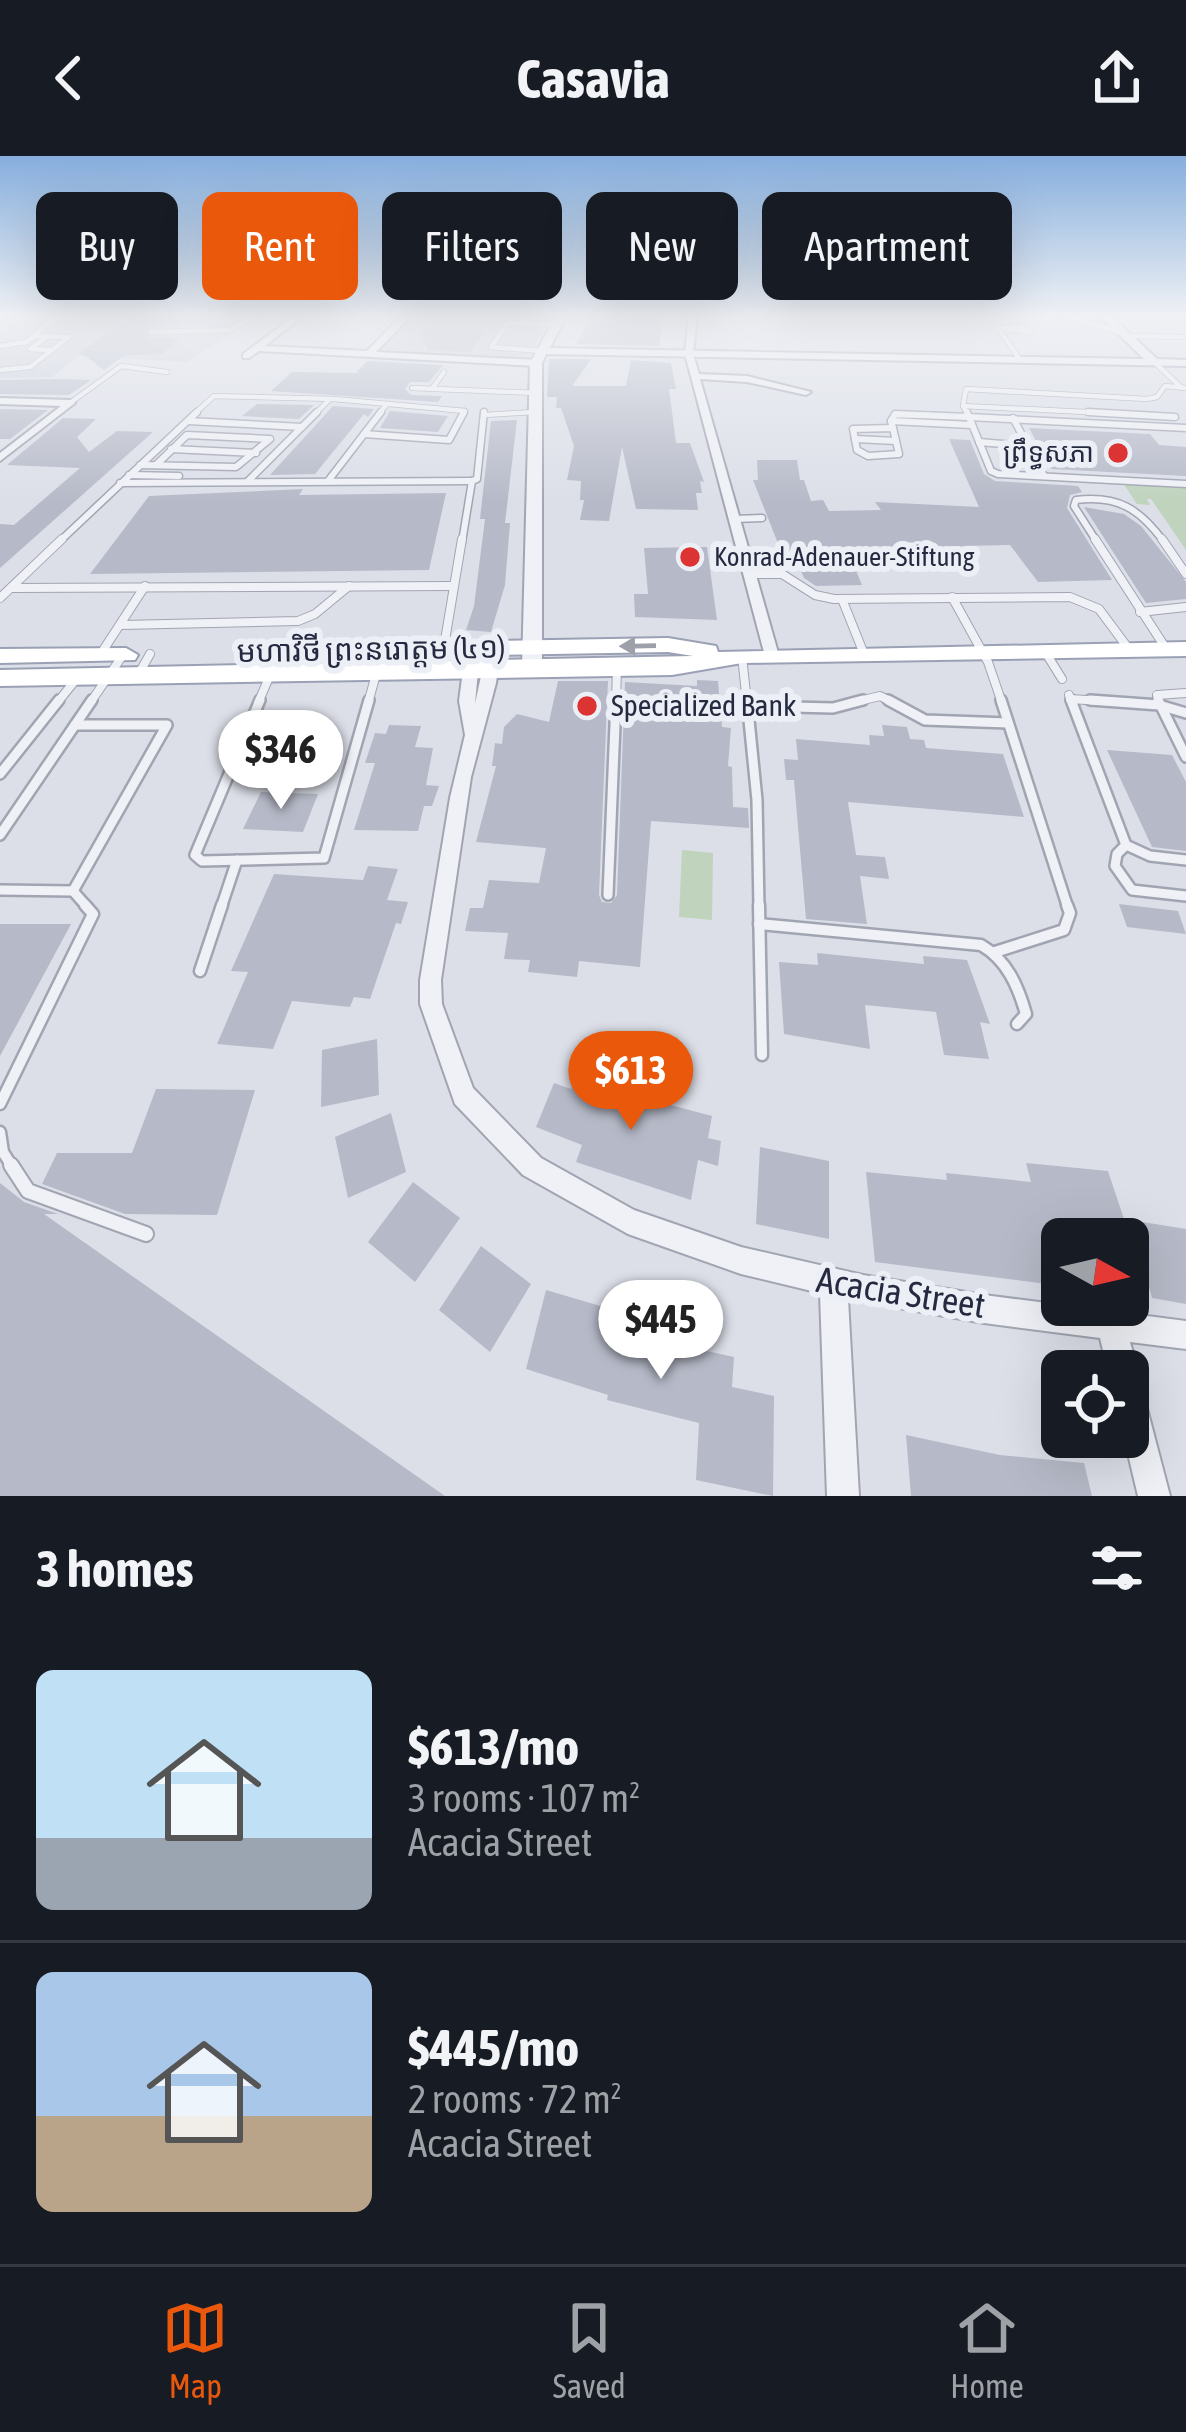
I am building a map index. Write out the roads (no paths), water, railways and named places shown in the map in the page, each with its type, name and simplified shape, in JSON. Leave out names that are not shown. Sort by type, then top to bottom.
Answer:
[{"type":"main road","name":"មហាវិថី ព្រះនរោត្តម (៤១)","points":[[0,678],[78,676],[124,663],[533,658],[668,645],[742,656],[1179,646]]},
{"type":"main road","name":"មហាវិថី ព្រះនរោត្តម (៤១)","points":[[0,656],[271,673],[377,671],[442,659]]},
{"type":"main road","name":"មហាវិថី ព្រះនរោត្តម (៤១)","points":[[533,658],[672,667],[742,656]]},
{"type":"street","points":[[533,658],[537,377]]},
{"type":"street","points":[[695,377],[772,656]]},
{"type":"street","points":[[704,377],[747,379],[806,392]]},
{"type":"street","points":[[0,400],[70,403]]},
{"type":"street","points":[[0,458],[70,403]]},
{"type":"street","name":"Acacia Street","points":[[482,659],[488,700],[472,736],[433,953],[430,999],[438,1046],[465,1103],[516,1155],[580,1199],[664,1238],[832,1284],[1041,1314]]},
{"type":"street","name":"Acacia Street","points":[[472,736],[467,701],[482,659]]},
{"type":"street","points":[[832,1284],[843,1496]]},
{"type":"street","name":"Acacia Street","points":[[1125,1326],[1186,1335]]},
{"type":"street","points":[[1144,1458],[1154,1496]]},
{"type":"lane","points":[[70,403],[106,377]]},
{"type":"lane","points":[[431,389],[441,377]]},
{"type":"lane","points":[[1157,397],[1166,386],[1184,389]]},
{"type":"lane","points":[[412,388],[536,393]]},
{"type":"lane","points":[[963,406],[1174,417],[1157,397],[962,391],[963,406],[991,471],[1186,484]]},
{"type":"lane","points":[[0,598],[214,396],[536,412]]},
{"type":"lane","points":[[247,482],[330,399]]},
{"type":"lane","points":[[327,482],[387,404]]},
{"type":"lane","points":[[364,434],[449,440],[464,409]]},
{"type":"lane","points":[[1007,409],[1044,476]]},
{"type":"lane","points":[[120,483],[472,481],[477,479],[486,410]]},
{"type":"lane","points":[[1097,413],[1106,424]]},
{"type":"lane","points":[[1135,415],[1144,426]]},
{"type":"lane","points":[[892,424],[899,454],[868,456],[857,450],[853,429],[892,424],[1014,419],[1186,428]]},
{"type":"lane","points":[[188,421],[302,427]]},
{"type":"lane","points":[[140,465],[236,467],[269,437],[195,434],[156,465]]},
{"type":"lane","points":[[855,439],[896,441]]},
{"type":"lane","points":[[979,442],[1028,446]]},
{"type":"lane","points":[[171,449],[256,452]]},
{"type":"lane","points":[[129,476],[179,476]]},
{"type":"lane","points":[[1086,478],[1094,496]]},
{"type":"lane","points":[[1107,480],[1119,498],[1141,513],[1186,574]]},
{"type":"lane","points":[[442,659],[472,481]]},
{"type":"lane","points":[[1119,498],[1094,496],[1076,500],[1074,506],[1140,612],[1179,646]]},
{"type":"lane","points":[[734,519],[762,518]]},
{"type":"lane","points":[[750,574],[782,574],[815,595],[842,599],[1053,595],[1086,601],[1099,609],[1128,648]]},
{"type":"lane","points":[[0,836],[75,725],[124,663],[121,625],[145,586]]},
{"type":"lane","points":[[121,625],[298,621],[315,614],[349,586]]},
{"type":"lane","points":[[11,587],[452,586]]},
{"type":"lane","points":[[952,597],[982,651],[1070,913],[1064,930],[995,952]]},
{"type":"lane","points":[[842,599],[864,654]]},
{"type":"lane","points":[[1140,612],[1186,607]]},
{"type":"lane","points":[[1044,650],[1063,679]]},
{"type":"lane","points":[[742,656],[750,706],[762,1055]]},
{"type":"lane","points":[[608,895],[617,667]]},
{"type":"lane","points":[[271,673],[195,855],[202,862],[324,858],[377,671]]},
{"type":"lane","points":[[0,774],[78,676]]},
{"type":"lane","points":[[1186,693],[1157,694],[1186,757]]},
{"type":"lane","points":[[750,706],[833,708],[880,696],[926,720],[1008,723]]},
{"type":"lane","points":[[1186,713],[1159,705],[1070,697],[1126,845],[1150,856],[1186,860]]},
{"type":"lane","points":[[73,891],[166,725],[75,725]]},
{"type":"lane","points":[[1126,845],[1117,854],[1115,866],[1132,890],[1186,896]]},
{"type":"lane","points":[[200,971],[237,860]]},
{"type":"lane","points":[[0,890],[73,891],[93,914],[0,1104]]},
{"type":"lane","points":[[760,924],[981,945],[995,952],[1020,992],[1026,1013],[1017,1024]]},
{"type":"lane","points":[[0,1132],[2,1152],[28,1191],[146,1234]]},
{"type":"place","name":"ព្រឹទ្ធសភា","points":[[1118,453]]},
{"type":"place","name":"Konrad-Adenauer-Stiftung","points":[[690,557]]},
{"type":"place","name":"Specialized Bank","points":[[587,706]]}]
